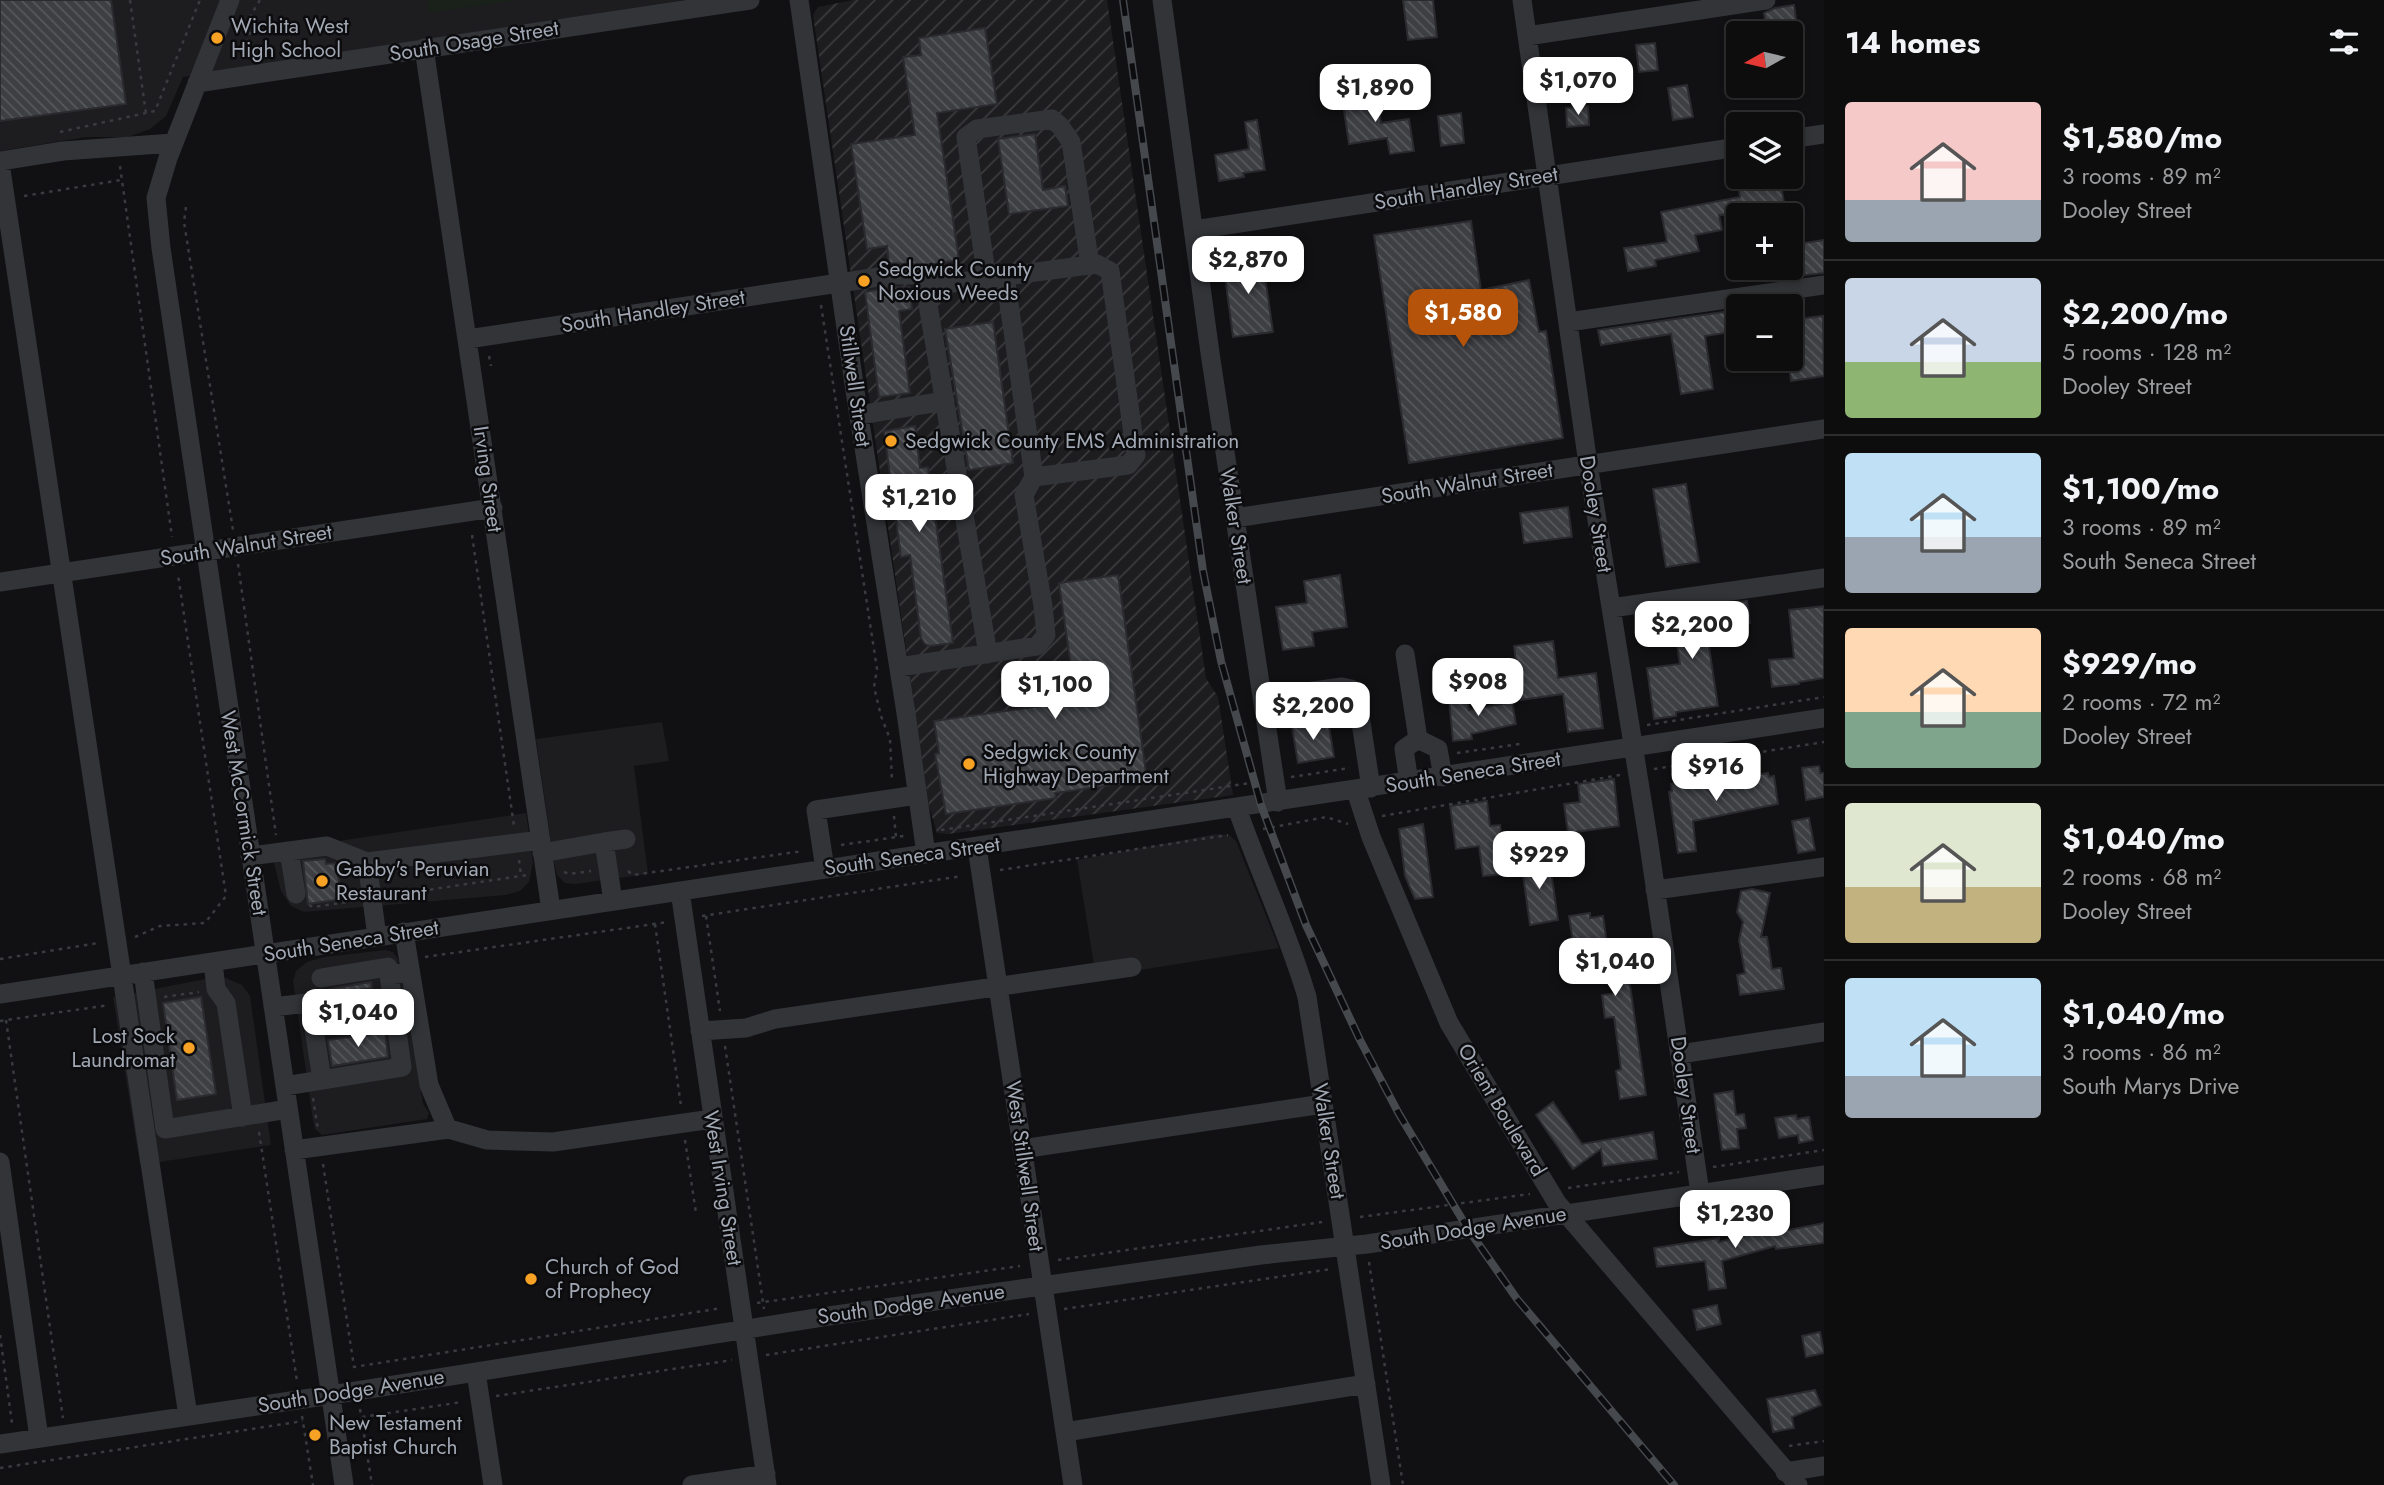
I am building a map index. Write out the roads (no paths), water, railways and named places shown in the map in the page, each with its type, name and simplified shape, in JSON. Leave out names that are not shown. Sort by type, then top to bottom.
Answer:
[{"type":"street","name":"West McCormick Street","points":[[230,0],[173,143],[156,198],[163,262],[344,1485]]},
{"type":"street","name":"South Osage Street","points":[[197,83],[750,0]]},
{"type":"street","name":"Stillwell Street","points":[[799,0],[926,854]]},
{"type":"street","name":"Walker Street","points":[[1162,0],[1278,802]]},
{"type":"street","name":"Dooley Street","points":[[1522,0],[1588,464],[1656,890],[1700,1194]]},
{"type":"street","points":[[1527,36],[1766,0]]},
{"type":"street","name":"Irving Street","points":[[424,48],[551,910]]},
{"type":"street","points":[[899,667],[1037,646],[1046,635],[1044,606],[1024,495],[1034,477],[966,137],[977,130],[1052,118],[1060,126],[1071,142],[1090,265]]},
{"type":"street","points":[[1803,137],[1824,134]]},
{"type":"street","points":[[173,143],[63,151],[0,162],[188,1416]]},
{"type":"street","name":"South Handley Street","points":[[1194,230],[1726,149]]},
{"type":"street","points":[[988,654],[928,305],[930,292],[938,285],[1097,264],[1110,271],[1136,455],[1128,465],[1034,477]]},
{"type":"street","name":"South Handley Street","points":[[468,339],[892,275],[919,275],[938,285]]},
{"type":"street","points":[[1568,322],[1824,285]]},
{"type":"street","points":[[859,415],[945,401]]},
{"type":"street","name":"South Walnut Street","points":[[1235,518],[1824,429]]},
{"type":"street","name":"South Walnut Street","points":[[0,582],[492,508]]},
{"type":"street","points":[[1611,608],[1824,578]]},
{"type":"street","points":[[1405,654],[1418,739]]},
{"type":"street","name":"Orient Boulevard","points":[[1262,698],[1342,687],[1350,689],[1357,696],[1368,766],[1363,789],[1365,820],[1449,1023],[1566,1213],[1792,1478]]},
{"type":"street","name":"South Seneca Street","points":[[0,994],[1824,718]]},
{"type":"street","points":[[1418,739],[1438,749],[1443,777]]},
{"type":"street","points":[[1409,782],[1404,749],[1418,739]]},
{"type":"street","points":[[825,869],[816,810],[917,795]]},
{"type":"street","name":"Walker Street","points":[[1237,808],[1293,951],[1307,997],[1381,1485]]},
{"type":"street","points":[[250,856],[327,846],[367,862],[517,843],[543,855],[626,839]]},
{"type":"street","points":[[604,842],[613,901]]},
{"type":"street","name":"West Stillwell Street","points":[[977,847],[1073,1485]]},
{"type":"street","points":[[284,852],[299,898]]},
{"type":"street","points":[[285,1086],[402,1067],[392,997],[380,972],[371,937],[372,899],[367,862]]},
{"type":"street","points":[[1656,890],[1824,867]]},
{"type":"street","name":"West Irving Street","points":[[680,891],[766,1479]]},
{"type":"street","points":[[404,932],[429,1086],[449,1129]]},
{"type":"street","points":[[316,946],[321,978],[316,1081]]},
{"type":"street","points":[[213,962],[216,989],[226,1003],[250,1116]]},
{"type":"street","points":[[321,978],[380,972],[409,965]]},
{"type":"street","points":[[700,1031],[746,1028],[775,1019],[1132,967]]},
{"type":"street","points":[[143,972],[165,1129],[288,1109]]},
{"type":"street","points":[[273,1007],[307,1003],[318,1008],[392,997]]},
{"type":"street","points":[[1680,1054],[1824,1032]]},
{"type":"street","points":[[1022,1149],[1323,1104]]},
{"type":"street","points":[[295,1150],[449,1129],[487,1140],[553,1142],[712,1119]]},
{"type":"street","points":[[0,1162],[39,1438]]},
{"type":"street","name":"South Dodge Avenue","points":[[6,1436],[39,1438],[331,1395],[744,1329],[1261,1255],[1346,1256],[1368,1253],[1566,1213],[1824,1175]]},
{"type":"street","points":[[476,1372],[493,1485]]},
{"type":"street","points":[[1065,1432],[1366,1384]]},
{"type":"street","points":[[1792,1478],[1824,1466]]},
{"type":"street","points":[[692,1485],[766,1479]]},
{"type":"railway","points":[[1123,0],[1203,571],[1221,661],[1261,805],[1306,925],[1360,1040],[1399,1114],[1468,1229],[1517,1299],[1674,1485]]},
{"type":"place","name":"Wichita West High School","points":[[217,38]]},
{"type":"place","name":"Sedgwick County Noxious Weeds","points":[[864,281]]},
{"type":"place","name":"Sedgwick County EMS Administration","points":[[891,441]]},
{"type":"place","name":"Sedgwick County Highway Department","points":[[969,764]]},
{"type":"place","name":"Gabby's Peruvian Restaurant","points":[[322,881]]},
{"type":"place","name":"Lost Sock Laundromat","points":[[189,1048]]},
{"type":"place","name":"Church of God of Prophecy","points":[[531,1279]]},
{"type":"place","name":"New Testament Baptist Church","points":[[315,1435]]}]
